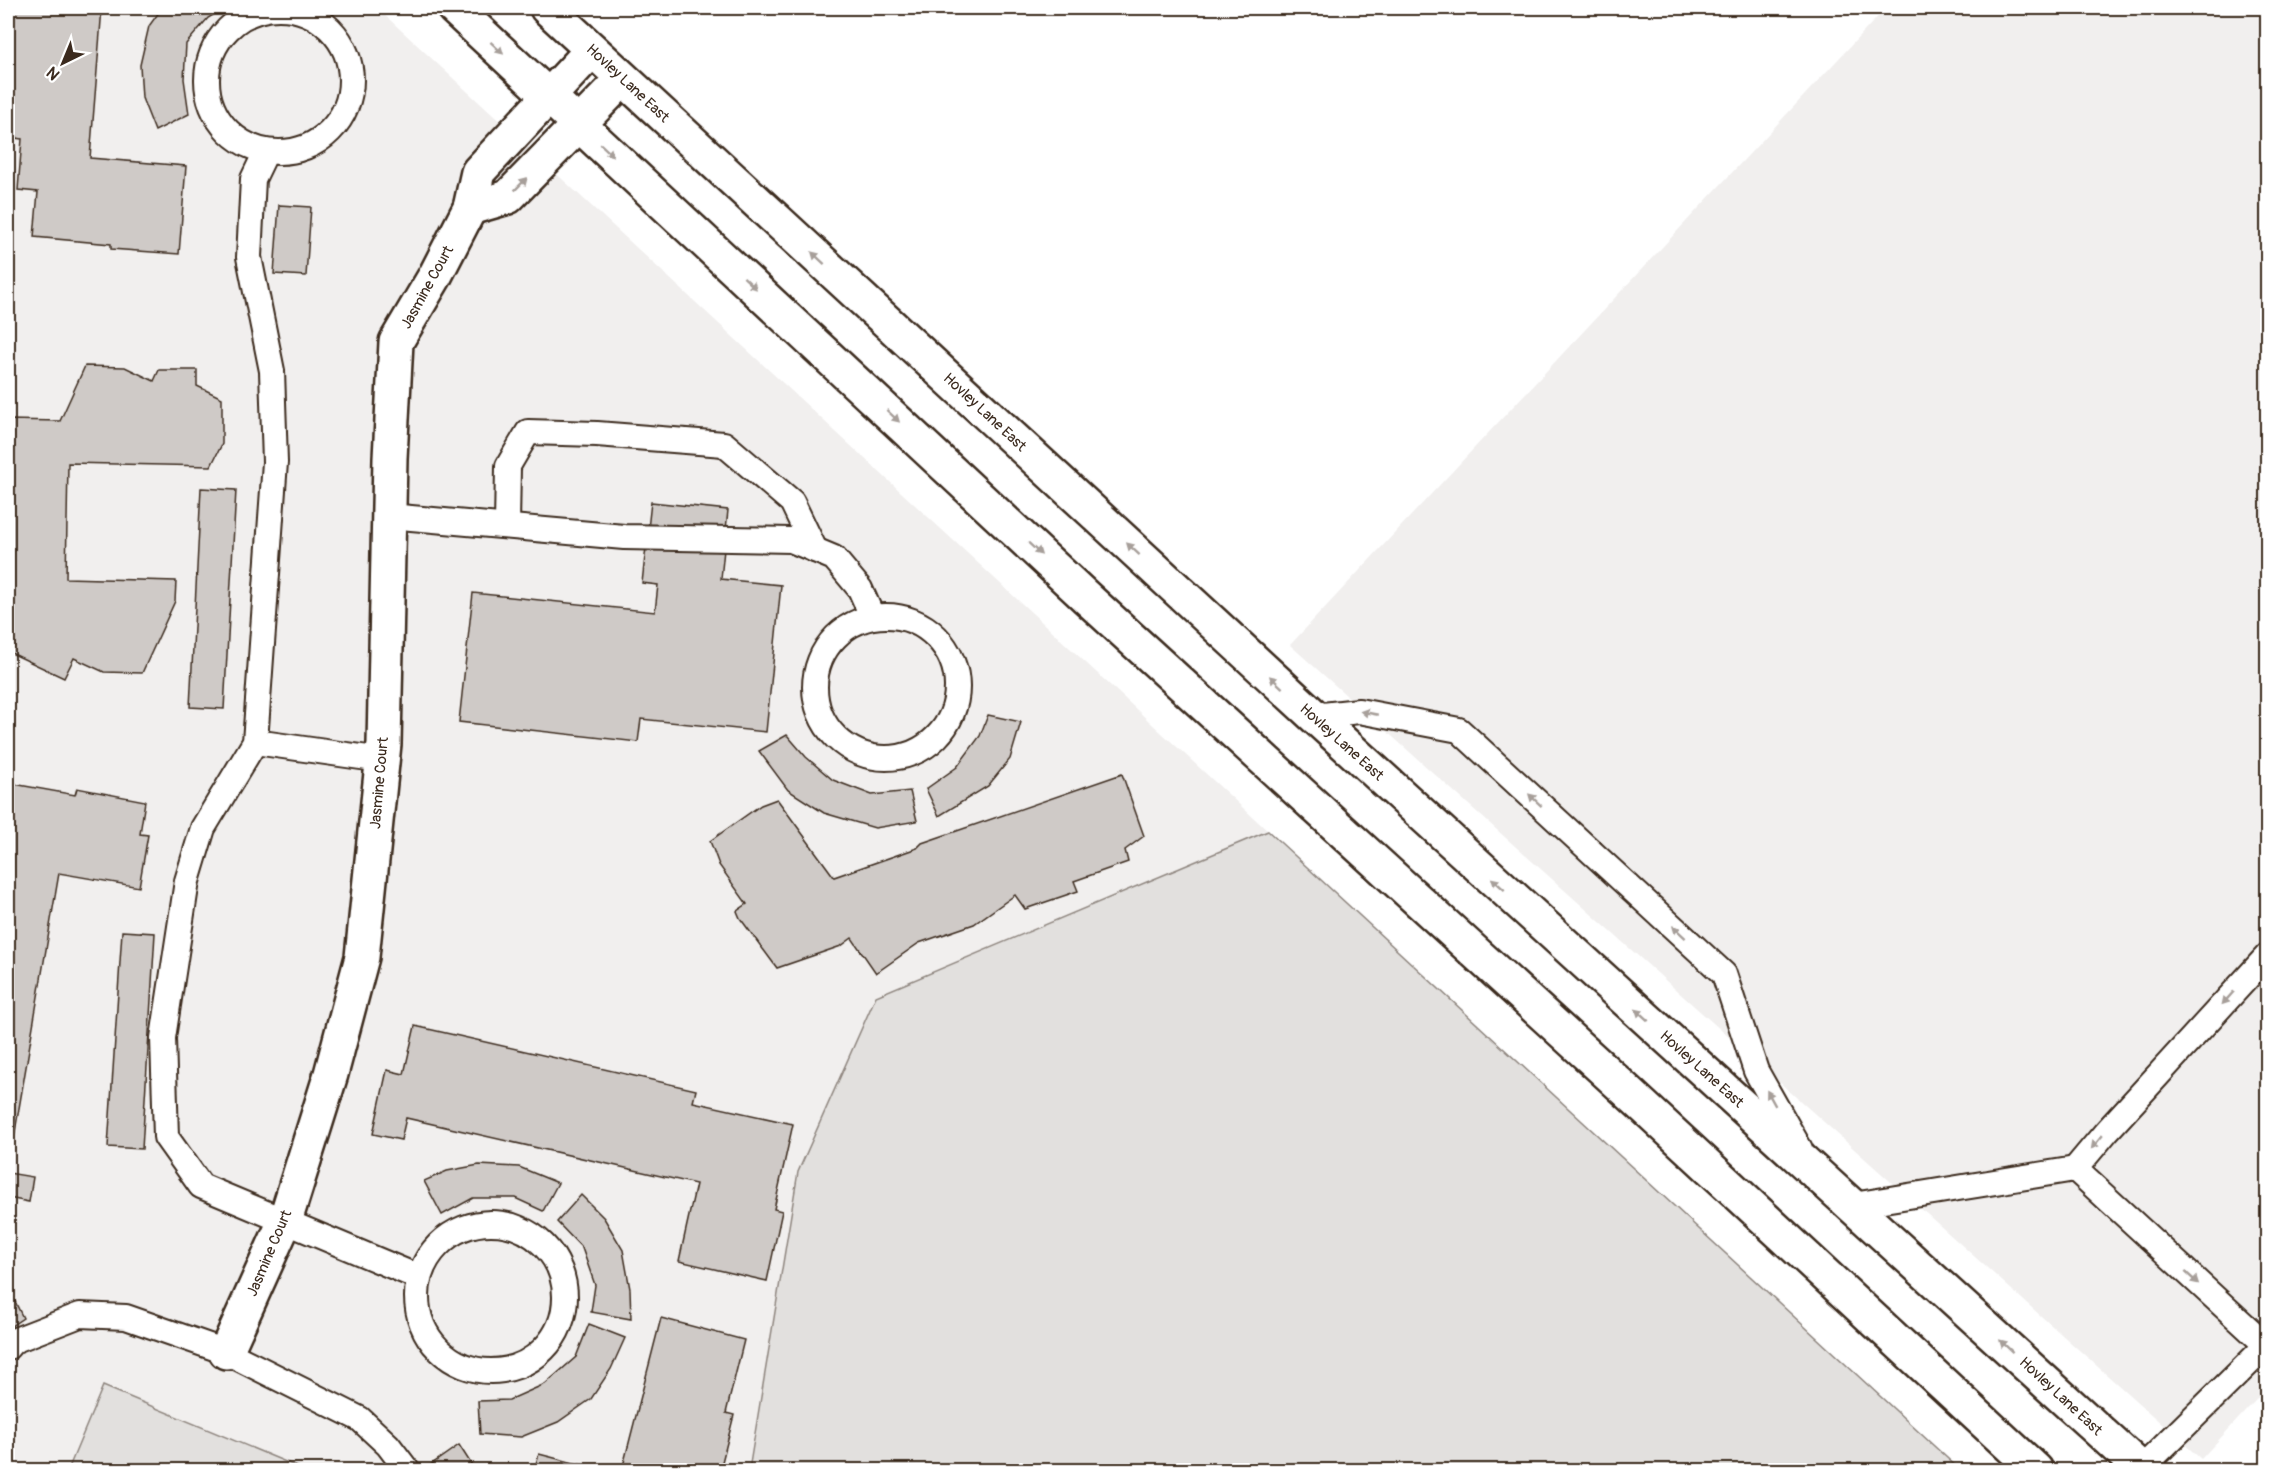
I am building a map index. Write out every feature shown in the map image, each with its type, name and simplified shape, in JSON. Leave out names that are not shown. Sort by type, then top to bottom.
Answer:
[{"type":"street","points":[[454,8],[1088,599],[1618,1083],[2036,1470]]},
{"type":"street","name":"Hovley Lane East","points":[[547,8],[1314,716],[2141,1470]]},
{"type":"street","name":"Jasmine Court","points":[[226,1352],[285,1221],[331,1074],[362,957],[382,760],[396,342],[435,276],[470,208],[478,172],[592,50]]},
{"type":"street","points":[[470,208],[508,197],[624,79]]},
{"type":"street","points":[[1844,1293],[2062,1470]]},
{"type":"lane","points":[[266,9],[292,9],[315,18],[335,34],[348,56],[352,77],[350,99],[341,118],[327,135],[309,147],[288,153],[266,152],[242,143],[223,126],[210,105],[206,80],[211,55],[219,40],[243,17],[266,9]]},
{"type":"lane","points":[[266,152],[253,179],[249,257],[272,371],[275,462],[255,742],[203,828],[188,881],[163,1038],[166,1137],[201,1186],[418,1276]]},
{"type":"lane","points":[[507,526],[508,466],[528,432],[724,444],[792,502],[815,550]]},
{"type":"lane","points":[[389,516],[624,537],[791,540],[834,558],[860,589],[872,616]]},
{"type":"lane","points":[[895,615],[918,622],[936,636],[950,655],[957,677],[956,700],[948,723],[933,741],[914,753],[891,758],[869,756],[849,748],[832,735],[821,717],[814,696],[814,674],[822,653],[834,636],[851,623],[872,616],[895,615]]},
{"type":"lane","points":[[1314,716],[1359,711],[1459,730],[1724,974],[1756,1071],[1810,1167]]},
{"type":"lane","points":[[255,742],[382,760]]},
{"type":"lane","points":[[1852,1205],[2075,1169],[2268,955]]},
{"type":"lane","points":[[2075,1169],[2267,1344],[2141,1470]]},
{"type":"lane","points":[[495,1222],[520,1228],[541,1242],[557,1262],[565,1286],[564,1311],[556,1335],[540,1353],[520,1366],[497,1372],[473,1370],[450,1360],[433,1344],[421,1323],[416,1300],[418,1276],[429,1254],[447,1236],[470,1225],[495,1222]]},
{"type":"lane","points":[[8,1347],[13,1341],[80,1315],[126,1317],[226,1352],[360,1419],[388,1445],[407,1470]]},
{"type":"shaded area","points":[[8,8],[377,8],[1268,831],[876,996],[798,1172],[749,1470],[8,1470]]},
{"type":"shaded area","points":[[1886,8],[2267,8],[2267,1388],[2201,1459],[1290,645]]},
{"type":"shaded area","points":[[1268,831],[1960,1470],[749,1470],[798,1172],[876,996]]},
{"type":"shaded area","points":[[103,1386],[305,1470],[68,1470]]},
{"type":"building","points":[[10,8],[102,8],[90,158],[186,166],[179,254],[111,249],[111,244],[34,237],[38,192],[18,190],[22,139],[8,137]]},
{"type":"building","points":[[162,8],[225,8],[208,18],[186,44],[184,79],[189,114],[155,131],[142,98],[140,65],[149,26]]},
{"type":"building","points":[[279,205],[311,207],[306,276],[274,274]]},
{"type":"building","points":[[85,366],[125,367],[154,381],[159,370],[197,370],[197,386],[222,398],[222,444],[211,466],[68,463],[66,578],[176,581],[175,601],[142,673],[104,672],[74,658],[64,678],[9,652],[8,420],[60,421]]},
{"type":"building","points":[[201,488],[236,490],[224,709],[190,707]]},
{"type":"building","points":[[651,502],[728,510],[721,579],[781,585],[766,732],[641,719],[638,742],[459,722],[473,593],[655,612],[658,585],[642,583]]},
{"type":"building","points":[[988,715],[1021,722],[1010,759],[988,786],[939,816],[926,789],[957,767],[980,736]]},
{"type":"building","points":[[787,735],[806,757],[833,780],[872,795],[910,791],[917,821],[875,828],[824,813],[788,790],[759,751]]},
{"type":"building","points":[[1122,774],[1144,836],[1125,850],[1128,862],[1074,881],[1078,891],[1025,909],[1015,895],[974,924],[919,943],[876,973],[852,938],[841,946],[777,968],[740,918],[737,911],[747,904],[719,865],[710,841],[761,805],[777,799],[834,877],[917,848],[922,843]]},
{"type":"building","points":[[8,783],[75,795],[77,788],[145,801],[140,834],[148,835],[139,887],[59,873],[8,1173]]},
{"type":"building","points":[[122,931],[155,933],[142,1149],[108,1147]]},
{"type":"building","points":[[415,1026],[696,1090],[693,1102],[793,1124],[774,1209],[782,1211],[767,1281],[679,1261],[696,1184],[406,1118],[401,1140],[373,1134],[387,1070],[404,1074]]},
{"type":"building","points":[[479,1165],[519,1167],[558,1183],[543,1211],[515,1198],[473,1198],[442,1215],[424,1181],[447,1171]]},
{"type":"building","points":[[8,1173],[33,1177],[29,1202],[8,1198]]},
{"type":"building","points":[[581,1195],[604,1218],[623,1250],[630,1289],[631,1319],[591,1312],[595,1285],[582,1248],[557,1222]]},
{"type":"building","points":[[8,1287],[23,1318],[8,1328]]},
{"type":"building","points":[[661,1318],[744,1340],[726,1413],[734,1415],[720,1470],[622,1470]]},
{"type":"building","points":[[589,1324],[625,1338],[611,1369],[591,1399],[558,1422],[521,1437],[480,1434],[478,1401],[509,1400],[545,1384],[576,1357]]},
{"type":"building","points":[[459,1445],[475,1470],[431,1470],[429,1466]]},
{"type":"building","points":[[539,1454],[601,1470],[534,1470]]}]
